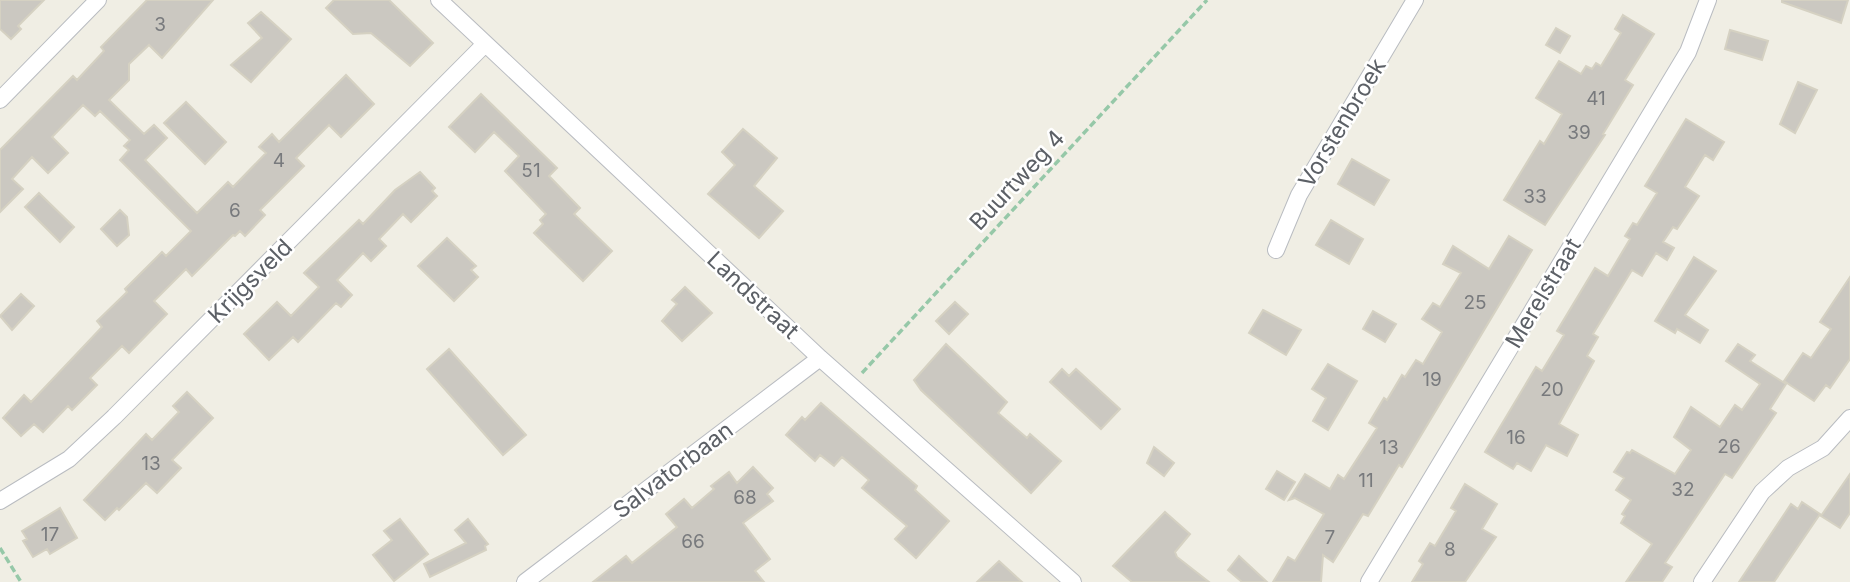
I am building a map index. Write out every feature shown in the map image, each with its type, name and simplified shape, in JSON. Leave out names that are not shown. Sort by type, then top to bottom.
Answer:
[{"type":"street","points":[[0,100],[98,0]]},
{"type":"street","name":"Landstraat","points":[[439,0],[820,358],[1073,582]]},
{"type":"street","name":"Vorstenbroek","points":[[1276,250],[1299,195],[1415,0]]},
{"type":"street","name":"Merelstraat","points":[[1369,582],[1688,52],[1708,0]]},
{"type":"street","name":"Krijgsveld","points":[[0,501],[69,459],[114,417],[485,44]]},
{"type":"street","name":"Salvatorbaan","points":[[525,582],[820,358]]},
{"type":"street","points":[[1702,582],[1762,492],[1788,468],[1823,448],[1850,418]]},
{"type":"path","name":"Buurtweg 4","points":[[852,384],[1207,0]]},
{"type":"path","points":[[0,548],[21,582]]},
{"type":"building","points":[[0,0],[44,0],[18,26],[21,29],[11,39],[0,29]]},
{"type":"building","points":[[147,0],[213,0],[162,58],[149,45],[129,64],[129,80],[109,100],[144,134],[154,125],[167,138],[145,160],[197,213],[228,182],[233,187],[266,153],[259,147],[272,134],[279,142],[346,75],[374,104],[341,137],[329,125],[296,158],[304,166],[260,210],[265,215],[245,236],[240,231],[233,235],[192,276],[186,269],[154,301],[167,314],[129,353],[122,346],[90,378],[97,385],[72,410],[68,406],[43,432],[34,424],[21,436],[3,418],[24,395],[31,402],[102,327],[97,321],[127,292],[125,289],[162,252],[166,256],[191,231],[120,160],[129,150],[124,146],[130,140],[100,111],[95,116],[83,105],[52,137],[68,153],[48,173],[32,157],[12,179],[23,189],[0,212],[0,150],[73,76],[77,80],[104,51],[101,47]]},
{"type":"building","points":[[334,0],[389,0],[433,43],[410,66],[371,33],[353,34],[326,8]]},
{"type":"building","points":[[1782,0],[1848,0],[1841,23]]},
{"type":"building","points":[[261,12],[291,39],[251,82],[231,65],[262,38],[248,23]]},
{"type":"building","points":[[1623,15],[1654,34],[1625,80],[1633,85],[1603,134],[1605,135],[1545,225],[1504,200],[1540,141],[1544,144],[1562,114],[1536,98],[1559,61],[1581,74],[1586,66],[1592,69],[1596,63],[1601,66],[1621,33],[1615,29]]},
{"type":"building","points":[[1556,28],[1570,36],[1560,53],[1546,45]]},
{"type":"building","points":[[1730,30],[1768,41],[1762,60],[1725,49]]},
{"type":"building","points":[[1798,82],[1817,90],[1795,133],[1780,124]]},
{"type":"building","points":[[481,94],[557,168],[549,176],[580,208],[574,214],[612,251],[583,281],[534,233],[543,224],[540,220],[546,214],[505,171],[519,156],[494,132],[475,152],[449,127]]},
{"type":"building","points":[[186,102],[226,142],[205,164],[164,123]]},
{"type":"building","points":[[1686,119],[1724,142],[1713,160],[1705,155],[1685,187],[1699,196],[1677,229],[1673,227],[1663,242],[1674,248],[1667,260],[1656,253],[1642,276],[1632,270],[1593,334],[1598,337],[1587,356],[1594,361],[1559,424],[1578,435],[1567,456],[1546,445],[1531,471],[1517,463],[1513,469],[1485,452],[1536,367],[1542,371],[1564,335],[1557,331],[1595,268],[1608,276],[1630,239],[1625,236],[1633,223],[1637,225],[1657,193],[1645,186]]},
{"type":"building","points":[[743,129],[777,158],[754,186],[783,211],[759,238],[708,194],[735,165],[722,152]]},
{"type":"building","points":[[1352,159],[1389,180],[1374,205],[1338,184]]},
{"type":"building","points":[[420,172],[435,188],[432,191],[437,196],[411,222],[403,214],[379,239],[386,246],[371,261],[363,253],[337,280],[352,295],[341,307],[336,303],[298,342],[293,337],[269,360],[244,334],[277,302],[291,316],[319,287],[304,273],[359,220],[363,224],[395,190]]},
{"type":"building","points":[[39,193],[74,227],[60,242],[25,207]]},
{"type":"building","points":[[120,210],[127,217],[129,235],[117,246],[101,229]]},
{"type":"building","points":[[1331,220],[1363,239],[1349,264],[1316,245]]},
{"type":"building","points":[[1509,236],[1532,250],[1402,467],[1399,465],[1368,516],[1363,514],[1333,562],[1323,555],[1321,582],[1273,582],[1288,557],[1295,561],[1324,514],[1295,498],[1289,500],[1305,474],[1330,489],[1338,475],[1344,479],[1377,428],[1369,423],[1384,398],[1387,400],[1402,375],[1405,377],[1416,360],[1423,364],[1442,332],[1422,319],[1433,303],[1440,307],[1461,273],[1443,264],[1453,246],[1489,269]]},
{"type":"building","points":[[447,238],[476,266],[471,270],[478,277],[454,301],[418,266]]},
{"type":"building","points":[[1694,257],[1716,271],[1685,315],[1708,330],[1700,343],[1677,329],[1675,333],[1655,321]]},
{"type":"building","points":[[1850,277],[1850,359],[1830,388],[1826,385],[1814,401],[1784,381],[1803,353],[1811,358],[1831,329],[1820,322]]},
{"type":"building","points":[[685,287],[712,313],[682,341],[662,321],[677,304],[672,300]]},
{"type":"building","points":[[21,294],[34,306],[12,330],[0,316]]},
{"type":"building","points":[[955,302],[968,314],[949,334],[936,321]]},
{"type":"building","points":[[1263,310],[1301,330],[1286,355],[1249,333]]},
{"type":"building","points":[[1373,311],[1396,324],[1385,342],[1363,329]]},
{"type":"building","points":[[946,344],[1007,402],[998,413],[1027,438],[1030,434],[1061,461],[1031,493],[921,390],[914,380]]},
{"type":"building","points":[[1738,344],[1755,355],[1750,361],[1786,384],[1770,409],[1776,413],[1732,478],[1725,474],[1665,563],[1672,567],[1662,582],[1626,582],[1652,544],[1621,523],[1625,516],[1622,514],[1631,500],[1616,490],[1624,478],[1614,472],[1627,452],[1632,450],[1675,474],[1691,450],[1674,437],[1691,407],[1720,427],[1735,405],[1742,410],[1760,384],[1726,361]]},
{"type":"building","points":[[449,349],[526,435],[503,455],[427,369]]},
{"type":"building","points":[[1328,364],[1357,381],[1328,430],[1313,421],[1326,398],[1312,389]]},
{"type":"building","points":[[1062,369],[1069,376],[1076,369],[1120,409],[1101,429],[1050,382]]},
{"type":"building","points":[[187,392],[213,418],[172,460],[181,468],[157,493],[146,483],[105,520],[84,500],[146,434],[152,440],[179,412],[173,406]]},
{"type":"building","points":[[821,403],[917,486],[915,490],[949,521],[916,558],[895,539],[907,526],[862,488],[869,480],[842,457],[834,466],[820,455],[815,461],[786,435],[802,417],[805,420]]},
{"type":"building","points":[[1154,447],[1174,463],[1164,476],[1147,463]]},
{"type":"building","points":[[753,467],[773,488],[767,494],[773,501],[743,523],[770,559],[755,571],[764,582],[593,582],[626,556],[632,563],[677,527],[666,514],[684,499],[692,508],[714,489],[711,486],[729,472],[737,483]]},
{"type":"building","points":[[1277,471],[1295,482],[1284,500],[1266,489]]},
{"type":"building","points":[[1850,474],[1850,513],[1840,528],[1821,516]]},
{"type":"building","points":[[1465,484],[1497,504],[1482,529],[1496,537],[1465,582],[1412,582],[1423,564],[1419,561],[1430,543],[1435,546],[1456,511],[1451,508]]},
{"type":"building","points":[[1802,502],[1820,514],[1774,582],[1739,582],[1791,504],[1798,509]]},
{"type":"building","points":[[60,508],[77,538],[50,554],[47,549],[33,557],[23,541],[27,539],[22,531]]},
{"type":"building","points":[[1165,512],[1190,534],[1175,552],[1177,557],[1209,582],[1132,582],[1113,566]]},
{"type":"building","points":[[400,519],[428,554],[394,581],[373,555],[392,540],[384,531]]},
{"type":"building","points":[[468,519],[488,544],[485,546],[486,550],[430,577],[424,564],[466,543],[455,530]]},
{"type":"building","points":[[1239,556],[1267,582],[1242,582],[1228,570]]},
{"type":"building","points":[[999,561],[1022,582],[977,582]]}]
